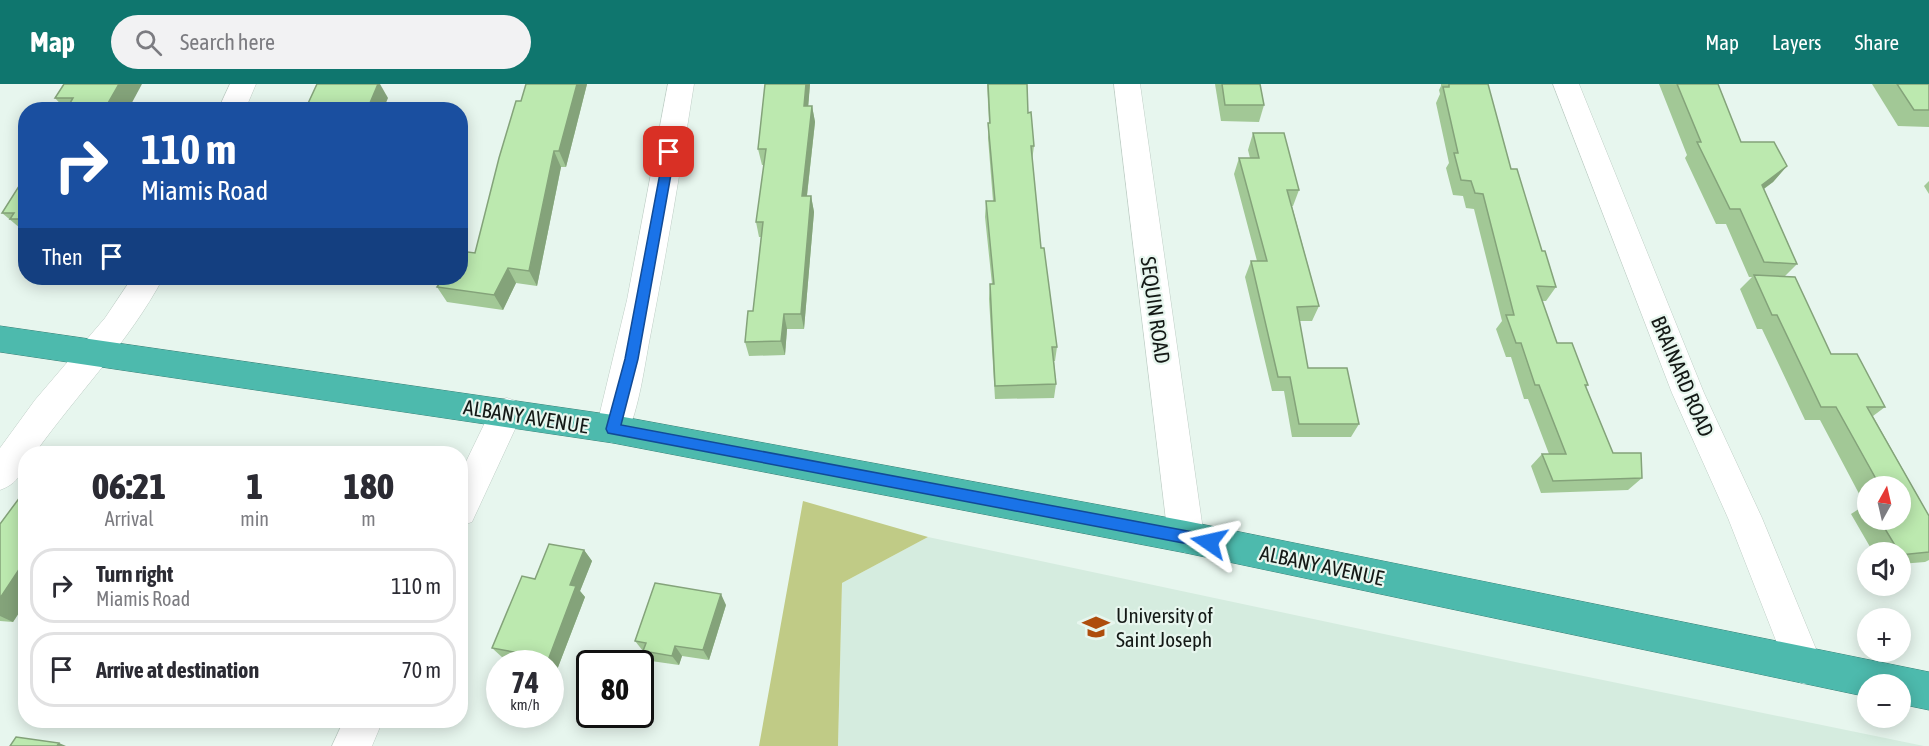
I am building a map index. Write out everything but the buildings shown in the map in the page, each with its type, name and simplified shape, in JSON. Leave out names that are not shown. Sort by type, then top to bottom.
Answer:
[{"type":"highway","name":"ALBANY AVENUE","points":[[0,339],[613,429],[1186,537],[1857,677]]},
{"type":"highway","points":[[1911,687],[1929,691]]},
{"type":"street","points":[[235,102],[243,84]]},
{"type":"street","points":[[613,429],[631,359],[645,289],[681,84]]},
{"type":"street","name":"SEQUIN ROAD","points":[[1127,84],[1186,537]]},
{"type":"street","name":"BRAINARD ROAD","points":[[1566,84],[1688,393],[1745,518],[1804,666]]},
{"type":"street","points":[[21,446],[121,321],[144,285]]},
{"type":"street","points":[[468,494],[507,412]]},
{"type":"street","points":[[0,475],[18,450]]},
{"type":"street","points":[[352,746],[360,728]]},
{"type":"shaded area","name":"University of Saint Joseph","points":[[928,537],[1924,746],[838,746],[842,583]]},
{"type":"green space","points":[[803,501],[928,537],[842,583],[838,746],[759,746]]},
{"type":"place","name":"University of Saint Joseph","points":[[1096,627]]},
{"type":"route","points":[[669,152],[631,359],[613,429],[1209,542]]}]
